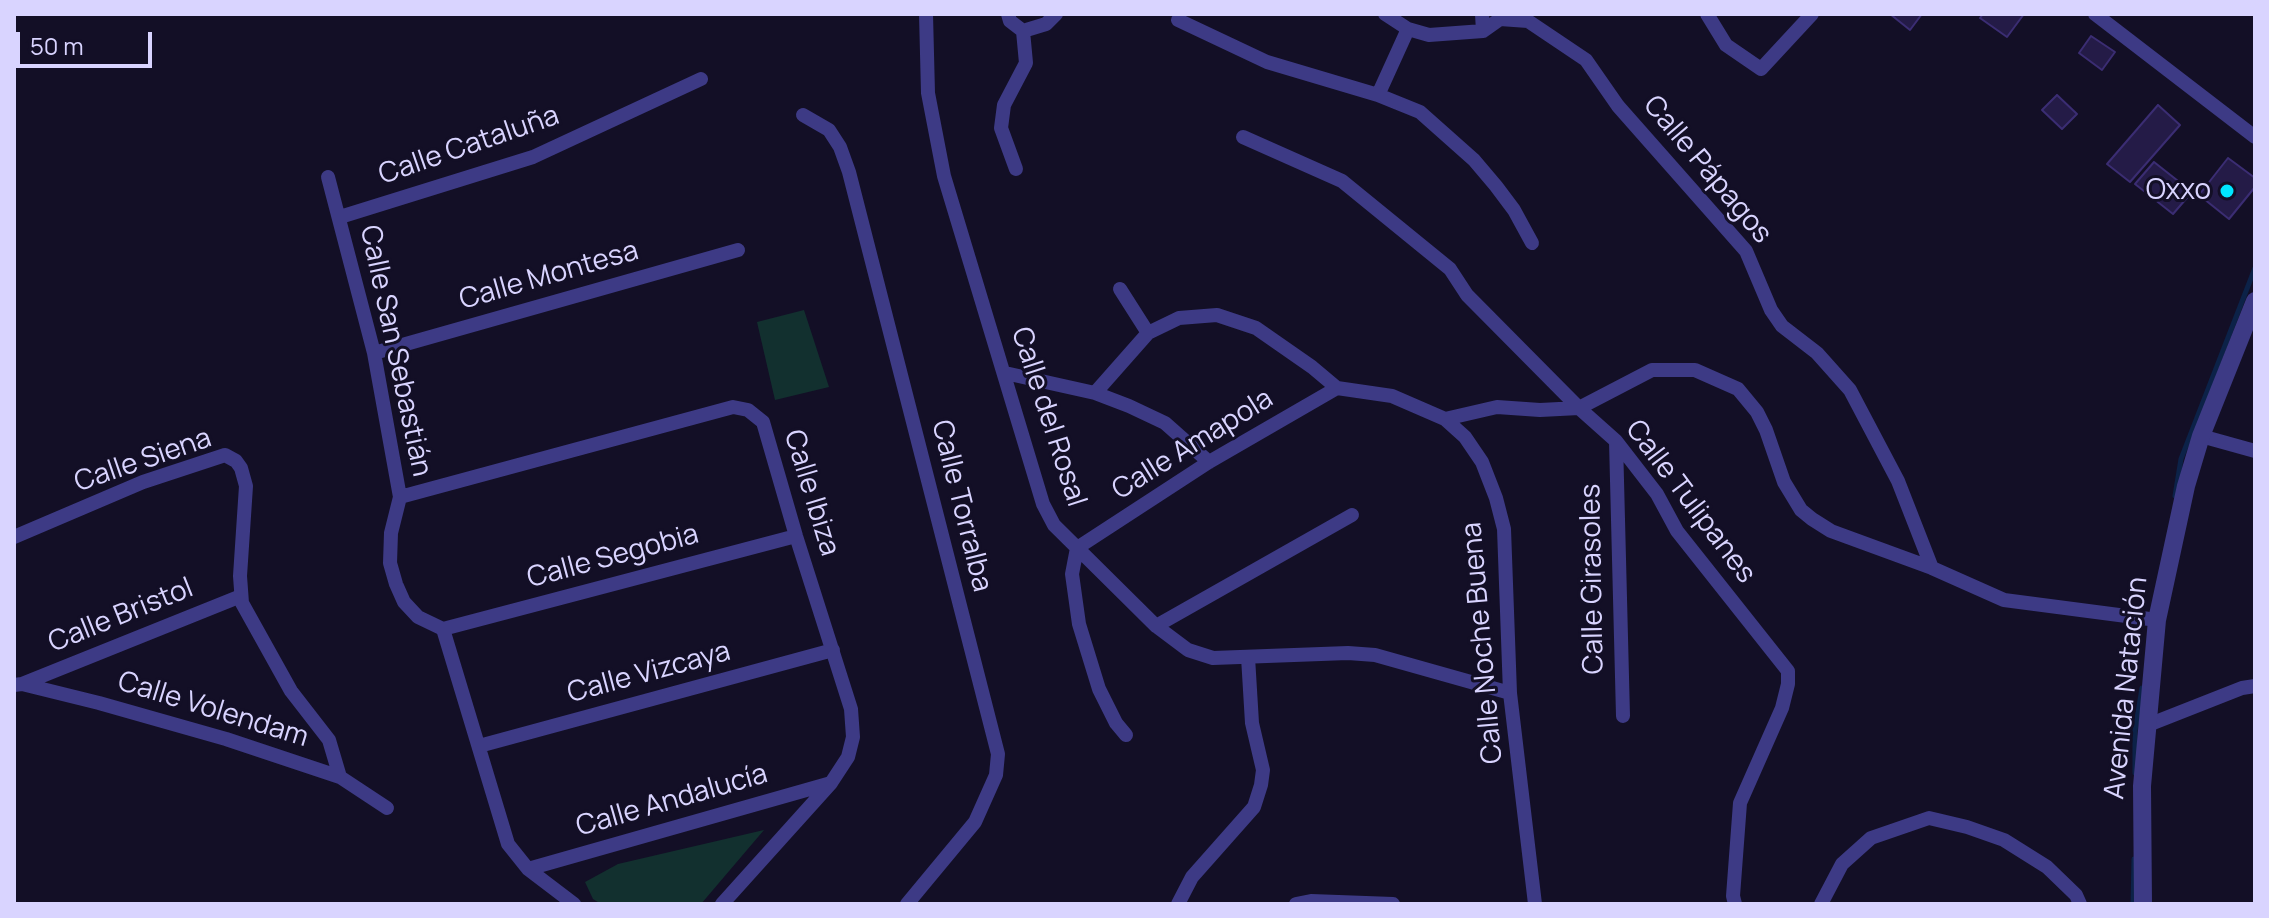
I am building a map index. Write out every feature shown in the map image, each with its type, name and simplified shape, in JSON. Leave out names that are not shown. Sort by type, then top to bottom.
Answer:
[{"type":"street","name":"Calle del Rosal","points":[[926,14],[928,93],[944,176],[1043,504],[1054,525],[1156,626],[1188,650],[1213,658],[1348,653],[1375,655],[1510,693]]},
{"type":"street","points":[[1008,14],[1010,21],[1023,31],[1026,63],[1004,105],[1001,128],[1016,169]]},
{"type":"street","points":[[1023,31],[1046,24],[1056,14]]},
{"type":"street","name":"Calle Pápagos","points":[[1385,14],[1408,29],[1429,35],[1483,31],[1500,19],[1528,21],[1586,60],[1682,182],[1731,233],[1755,267],[1771,310],[1782,326],[1817,353],[1850,390],[1898,481],[1932,568]]},
{"type":"street","points":[[1482,14],[1483,31]]},
{"type":"street","points":[[1707,14],[1726,45],[1761,69],[1812,14]]},
{"type":"street","points":[[2095,14],[2111,19],[2255,137]]},
{"type":"street","points":[[1178,20],[1267,62],[1378,95],[1420,112],[1474,160],[1514,210],[1532,243]]},
{"type":"street","points":[[1378,95],[1408,29]]},
{"type":"street","name":"Calle Cataluña","points":[[340,217],[533,157],[701,79]]},
{"type":"street","name":"Calle Torralba","points":[[803,115],[829,130],[840,147],[849,172],[998,754],[996,775],[975,822],[907,904]]},
{"type":"street","name":"Calle Tulipanes","points":[[1243,137],[1342,181],[1450,269],[1467,295],[1616,441],[1657,494],[1677,531],[1788,671],[1782,708],[1740,803],[1735,851],[1735,904]]},
{"type":"street","name":"Calle San Sebastián","points":[[328,177],[374,353],[400,497],[391,533],[390,563],[404,602],[418,617],[443,629]]},
{"type":"street","name":"Calle Montesa","points":[[374,353],[738,250]]},
{"type":"street","points":[[1120,289],[1148,333]]},
{"type":"street","name":"Avenida Natación","points":[[2143,904],[2142,786],[2157,620],[2186,486],[2201,436],[2255,301]]},
{"type":"street","points":[[1095,393],[1148,333],[1179,318],[1217,315],[1256,328],[1337,388]]},
{"type":"street","points":[[1445,419],[1497,407],[1540,410],[1579,408],[1652,370],[1695,370],[1738,389],[1757,412],[1784,482],[1801,510],[1831,531],[1932,568],[2004,600],[2157,620]]},
{"type":"street","points":[[1005,373],[1095,393],[1165,423],[1209,462]]},
{"type":"street","name":"Calle Noche Buena","points":[[1337,388],[1392,396],[1445,419],[1465,437],[1482,462],[1496,498],[1504,529],[1510,693],[1535,904]]},
{"type":"street","name":"Calle Amapola","points":[[1077,548],[1209,462],[1337,388]]},
{"type":"street","name":"Calle Ibiza","points":[[400,497],[733,407],[753,413],[763,422],[851,709],[853,737],[848,757],[831,783],[722,904]]},
{"type":"street","points":[[2201,436],[2255,451]]},
{"type":"street","name":"Calle Girasoles","points":[[1616,441],[1623,716]]},
{"type":"street","name":"Calle Siena","points":[[14,537],[143,482],[225,455],[236,461],[246,486],[241,596],[251,622],[291,691],[329,740],[340,777]]},
{"type":"street","points":[[1156,626],[1352,515]]},
{"type":"street","name":"Calle Segobia","points":[[443,629],[796,536]]},
{"type":"street","points":[[1077,548],[1072,574],[1079,624],[1099,689],[1116,723],[1126,735]]},
{"type":"street","name":"Calle Bristol","points":[[18,684],[241,596]]},
{"type":"street","points":[[443,629],[508,844],[528,869],[574,904]]},
{"type":"street","name":"Calle Vizcaya","points":[[479,746],[833,650]]},
{"type":"street","points":[[1178,904],[1192,877],[1254,807],[1261,785],[1263,770],[1252,723],[1248,657]]},
{"type":"street","name":"Calle Volendam","points":[[18,684],[226,739],[340,777],[387,808]]},
{"type":"street","points":[[2148,725],[2242,688],[2255,686]]},
{"type":"street","name":"Calle Andalucía","points":[[528,869],[831,783]]},
{"type":"street","points":[[1821,904],[1842,864],[1871,838],[1929,818],[2004,840],[2047,867],[2076,895],[2080,904]]},
{"type":"street","points":[[1296,904],[1311,901],[1393,904]]},
{"type":"green space","points":[[804,310],[829,387],[775,400],[757,322]]},
{"type":"green space","points":[[764,830],[701,904],[601,904],[593,899],[585,882],[618,864]]},
{"type":"building","points":[[1890,14],[1922,14],[1910,30]]},
{"type":"building","points":[[1983,14],[2024,14],[2007,37],[1980,18]]},
{"type":"building","points":[[2091,36],[2115,52],[2102,70],[2079,53]]},
{"type":"building","points":[[2057,95],[2077,114],[2062,129],[2042,110]]},
{"type":"building","points":[[2158,105],[2180,125],[2130,182],[2107,164]]},
{"type":"building","name":"Oxxo","points":[[2228,158],[2255,178],[2255,187],[2229,219],[2199,195]]},
{"type":"building","points":[[2154,162],[2192,192],[2173,214],[2135,184]]},
{"type":"waterway","points":[[2175,496],[2181,459],[2255,268]]},
{"type":"waterway","points":[[2135,773],[2135,731],[2142,688]]},
{"type":"waterway","points":[[2133,904],[2134,859]]},
{"type":"place","name":"Oxxo","points":[[2227,191]]}]
